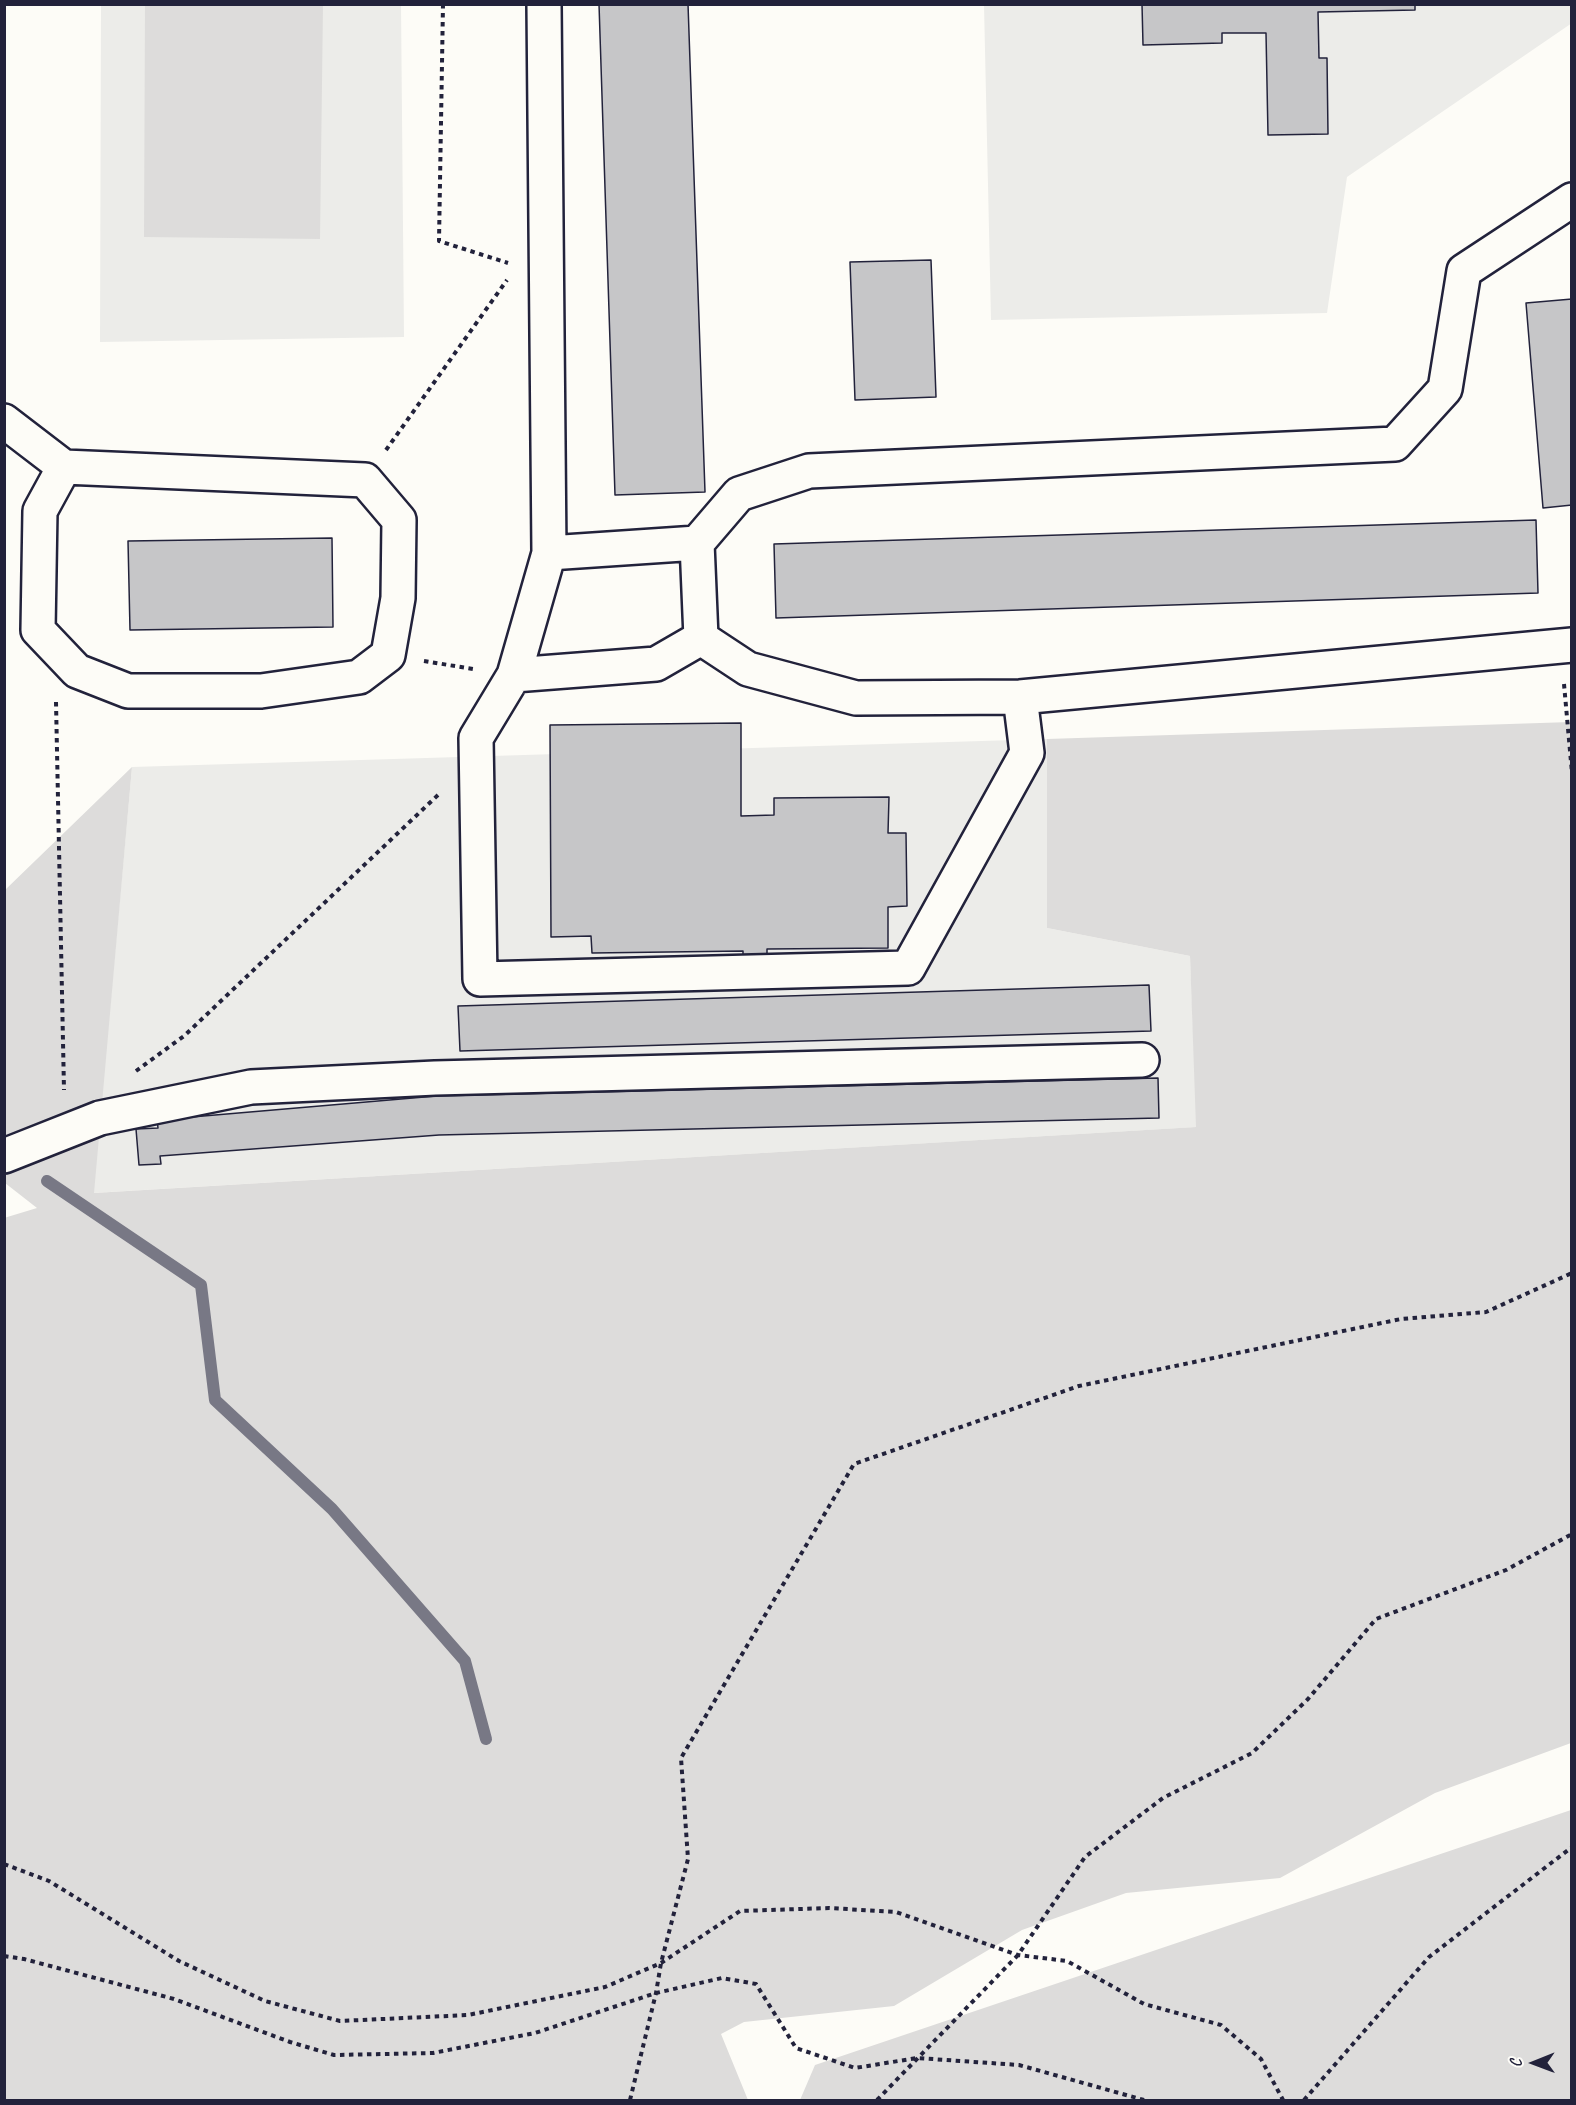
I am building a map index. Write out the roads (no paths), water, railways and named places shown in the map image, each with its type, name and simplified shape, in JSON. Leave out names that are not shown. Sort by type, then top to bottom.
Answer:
[{"type":"lane","points":[[544,4],[549,554],[514,675],[476,738],[480,980],[908,968],[1027,753],[1020,697]]},
{"type":"lane","points":[[701,639],[697,543],[739,494],[809,471],[1395,444],[1445,389],[1464,271],[1572,200]]},
{"type":"lane","points":[[4,421],[64,467],[365,480],[399,520],[399,598],[388,655],[359,676],[261,691],[128,691],[77,671],[38,630],[40,511],[64,467]]},
{"type":"lane","points":[[549,554],[697,543]]},
{"type":"lane","points":[[514,675],[656,664],[701,639]]},
{"type":"lane","points":[[701,639],[748,669],[856,698],[1020,697],[1567,646]]},
{"type":"lane","points":[[4,1155],[100,1118],[251,1087],[435,1078],[1142,1060]]},
{"type":"waterway","points":[[47,1181],[201,1285],[215,1400],[332,1509],[465,1661],[486,1739]]}]
